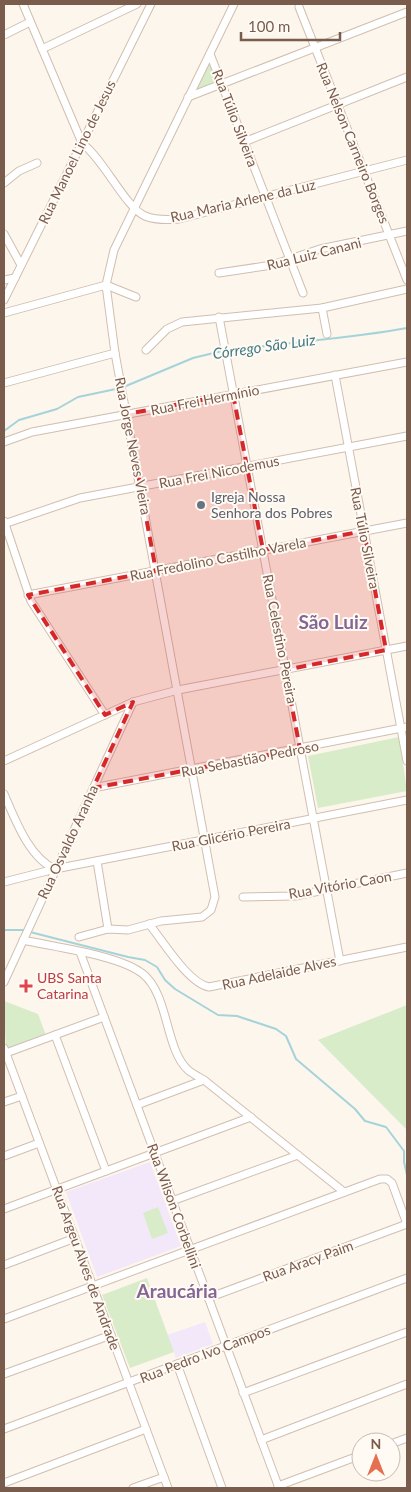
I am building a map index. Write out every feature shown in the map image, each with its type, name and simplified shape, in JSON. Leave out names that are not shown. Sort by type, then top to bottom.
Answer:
[{"type":"street","name":"Rua Maria Arlene da Luz","points":[[23,4],[82,143],[98,158],[134,207],[145,216],[168,220],[407,160]]},
{"type":"street","points":[[42,49],[137,4]]},
{"type":"street","name":"Rua Manoel Lino de Jesus","points":[[4,300],[151,4]]},
{"type":"street","name":"Rua Jorge Neves Vieira","points":[[149,924],[202,916],[211,910],[215,897],[141,486],[115,353],[106,285],[114,250],[234,4]]},
{"type":"street","name":"Rua Nelson Carneiro Borges","points":[[299,7],[407,280]]},
{"type":"street","points":[[188,97],[407,12]]},
{"type":"street","points":[[4,35],[30,22]]},
{"type":"street","name":"Rua Túlio Silveira","points":[[210,54],[303,293]]},
{"type":"street","points":[[244,142],[407,77]]},
{"type":"street","points":[[4,183],[19,171],[37,163]]},
{"type":"street","name":"Rua Luiz Canani","points":[[219,272],[290,260],[320,249],[407,231]]},
{"type":"street","points":[[4,234],[21,265]]},
{"type":"street","points":[[4,280],[15,278]]},
{"type":"street","points":[[4,314],[106,285],[136,297]]},
{"type":"street","points":[[146,350],[161,334],[173,325],[219,317],[322,308],[407,289]]},
{"type":"street","points":[[322,308],[327,334]]},
{"type":"street","name":"Rua Celestino Pereira","points":[[219,317],[340,961]]},
{"type":"street","points":[[4,383],[115,353]]},
{"type":"street","name":"Rua Frei Hermínio","points":[[4,442],[32,432],[407,362]]},
{"type":"street","name":"Rua Túlio Silveira","points":[[335,375],[386,650],[404,728],[407,761]]},
{"type":"street","name":"Rua Frei Nicodemus","points":[[4,522],[80,498],[407,436]]},
{"type":"street","points":[[4,522],[28,595],[105,715]]},
{"type":"street","name":"Rua Fredolino Castilho Varela","points":[[28,595],[407,523]]},
{"type":"street","points":[[4,761],[133,702],[178,690],[407,646]]},
{"type":"street","name":"Rua Osvaldo Aranha","points":[[4,982],[133,702]]},
{"type":"street","name":"Rua Sebastião Pedroso","points":[[93,788],[192,771],[404,728]]},
{"type":"street","points":[[4,794],[36,854],[46,865],[55,869]]},
{"type":"street","name":"Rua Glicério Pereira","points":[[4,882],[55,869],[407,800]]},
{"type":"street","points":[[97,861],[108,929]]},
{"type":"street","name":"Rua Vitório Caon","points":[[243,897],[290,896],[407,873]]},
{"type":"street","points":[[79,937],[108,929],[128,930],[149,924]]},
{"type":"street","name":"Rua Adelaide Alves","points":[[149,924],[192,978],[202,986],[225,985],[407,947]]},
{"type":"street","points":[[24,938],[122,963],[143,973],[151,982],[182,1063],[188,1070],[252,1117],[344,1192]]},
{"type":"street","name":"Rua Wilson Corbellini","points":[[80,952],[278,1487]]},
{"type":"street","points":[[5,1051],[104,1017]]},
{"type":"street","points":[[55,1035],[106,1171]]},
{"type":"street","name":"Rua Argeu Alves de Andrade","points":[[5,1051],[168,1488]]},
{"type":"street","points":[[137,1106],[204,1080]]},
{"type":"street","points":[[4,1102],[22,1096]]},
{"type":"street","points":[[4,1209],[252,1117]]},
{"type":"street","points":[[4,1156],[39,1143]]},
{"type":"street","points":[[172,1201],[298,1155]]},
{"type":"street","points":[[4,1318],[380,1178],[387,1178],[392,1183],[407,1224]]},
{"type":"street","name":"Rua Aracy Paim","points":[[208,1298],[407,1224]]},
{"type":"street","points":[[4,1264],[75,1238]]},
{"type":"street","name":"Rua Pedro Ivo Campos","points":[[4,1429],[407,1278]]},
{"type":"street","points":[[243,1393],[407,1332]]},
{"type":"street","points":[[4,1374],[111,1335]]},
{"type":"street","points":[[177,1364],[222,1488]]},
{"type":"street","points":[[261,1440],[407,1384]]},
{"type":"street","points":[[4,1482],[146,1429]]},
{"type":"street","points":[[278,1487],[351,1459]]},
{"type":"street","points":[[132,1488],[164,1476]]},
{"type":"highlighted area","points":[[233,394],[263,550],[364,531],[386,650],[285,670],[300,749],[93,788],[133,702],[105,715],[28,595],[156,571],[127,414]]},
{"type":"shaded area","points":[[150,1162],[181,1246],[97,1277],[66,1192]]},
{"type":"shaded area","points":[[205,1322],[213,1344],[176,1358],[167,1335]]},
{"type":"green space","points":[[209,62],[218,83],[195,91]]},
{"type":"green space","points":[[399,737],[407,791],[318,808],[308,756]]},
{"type":"green space","points":[[4,1001],[38,1014],[47,1038],[6,1053]]},
{"type":"green space","points":[[407,1005],[407,1130],[318,1040]]},
{"type":"green space","points":[[158,1207],[168,1233],[152,1239],[143,1213]]},
{"type":"green space","points":[[147,1278],[174,1352],[130,1368],[102,1295]]},
{"type":"waterway","name":"Córrego São Luiz","points":[[227,351],[407,328]]},
{"type":"waterway","name":"Córrego São Luiz","points":[[126,386],[193,358],[222,351]]},
{"type":"waterway","name":"Córrego São Luiz","points":[[4,431],[19,420],[57,409],[78,397],[116,389]]},
{"type":"waterway","points":[[4,930],[26,930]]},
{"type":"waterway","points":[[30,932],[145,960],[157,967],[165,980],[175,989],[218,1015],[237,1016],[276,1029],[286,1036],[296,1059],[355,1109],[365,1121],[386,1127],[404,1151],[407,1175]]},
{"type":"place","name":"Igreja Nossa Senhora dos Pobres","points":[[201,505]]},
{"type":"place","name":"UBS Santa Catarina","points":[[26,986]]},
{"type":"district","name":"São Luiz","points":[[333,622]]},
{"type":"district","name":"Araucária","points":[[177,1291]]}]
